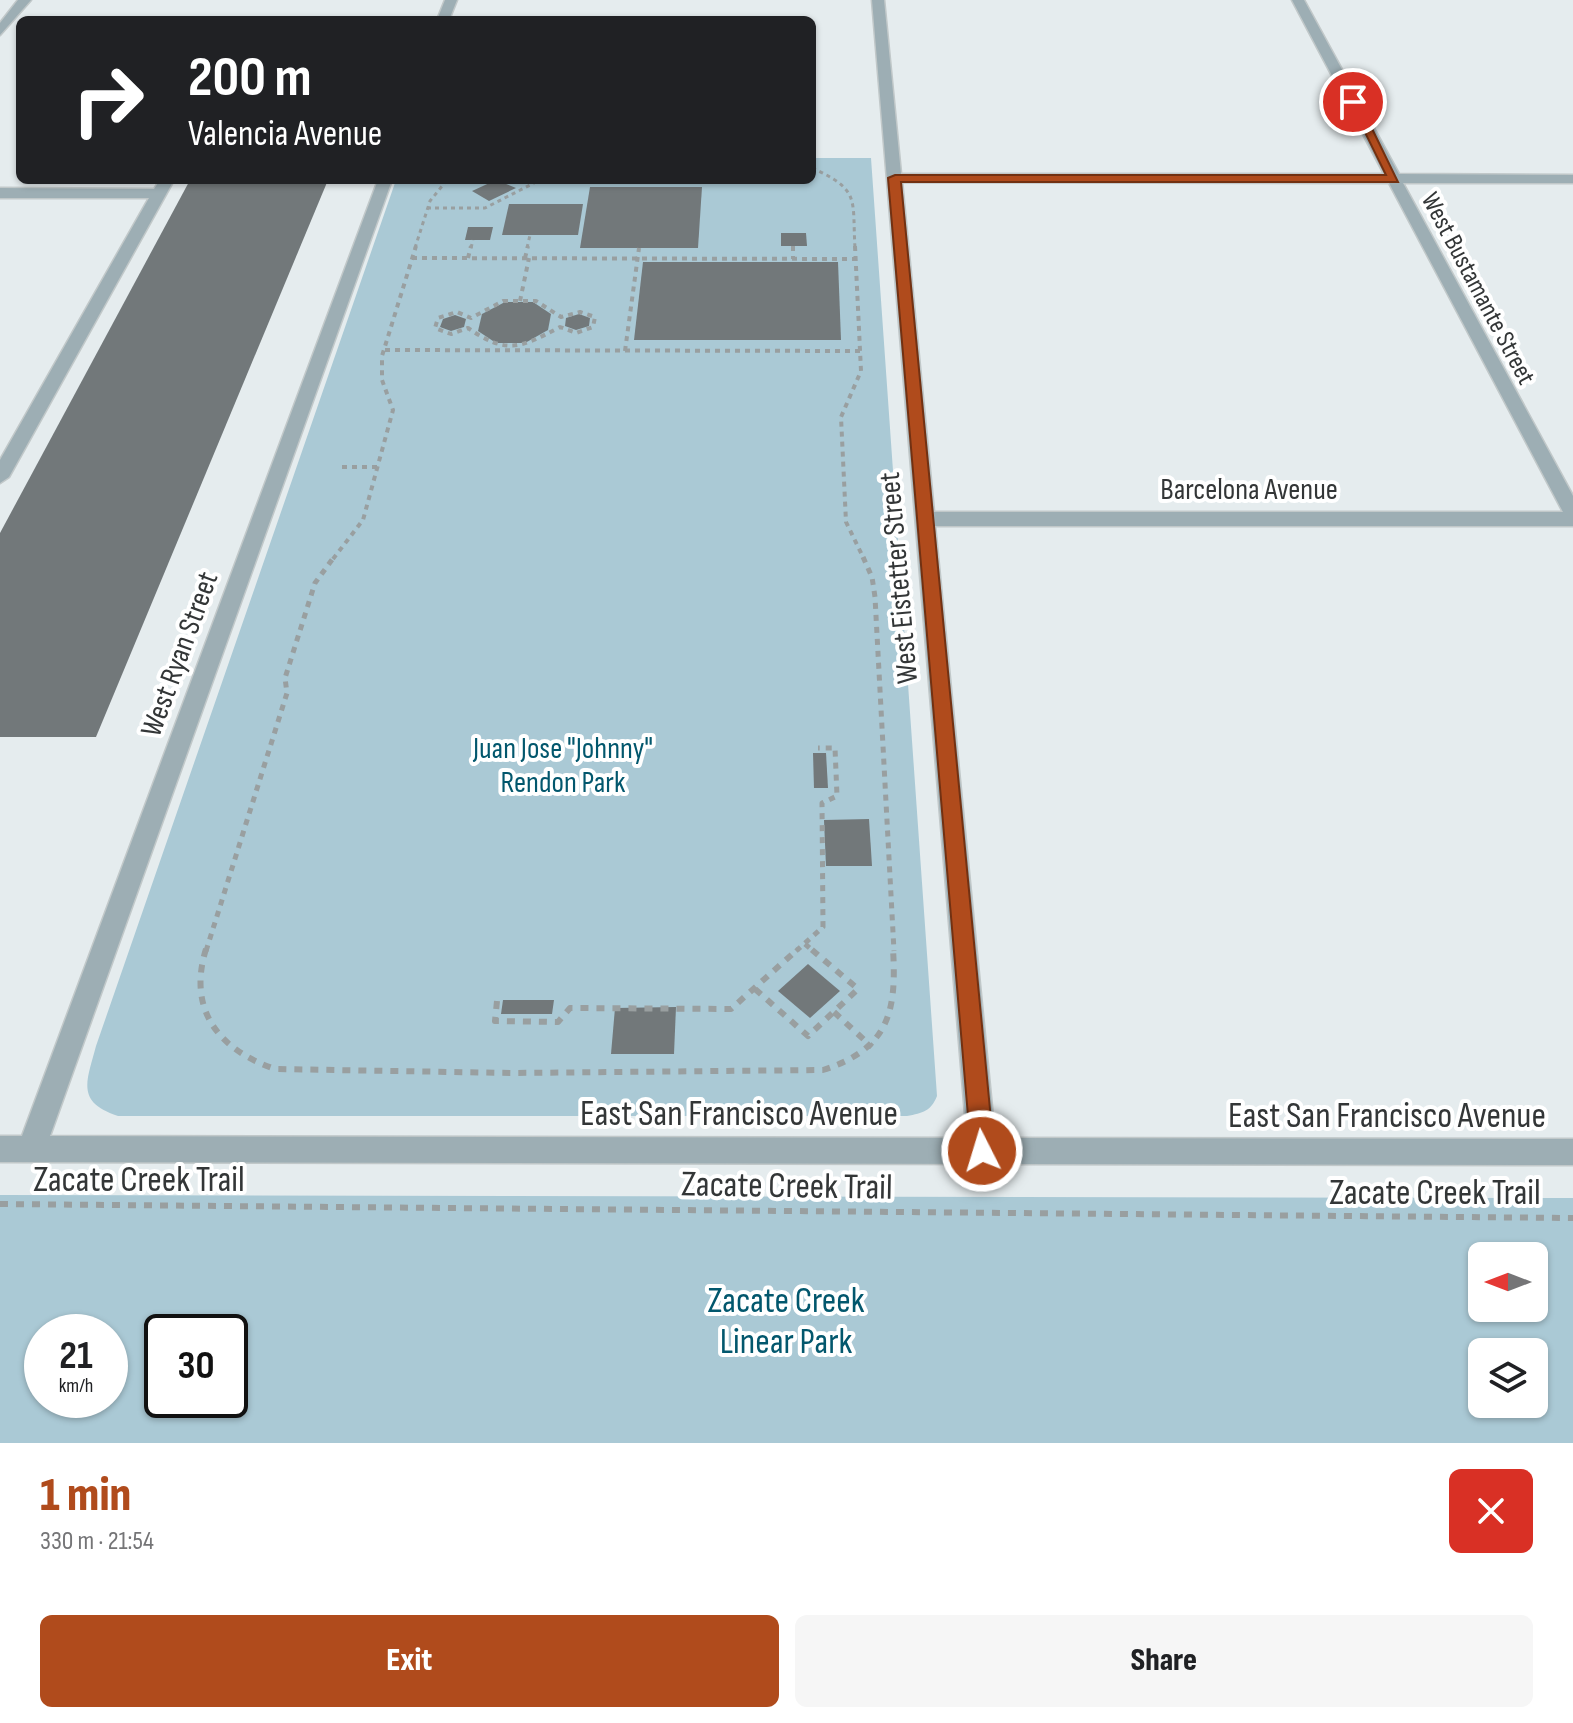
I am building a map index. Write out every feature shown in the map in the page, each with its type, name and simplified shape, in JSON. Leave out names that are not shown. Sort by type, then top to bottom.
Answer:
[{"type":"street","points":[[0,31],[25,0]]},
{"type":"street","name":"West Eistetter Street","points":[[878,0],[982,1151]]},
{"type":"street","name":"West Bustamante Street","points":[[1298,0],[1573,517]]},
{"type":"street","points":[[895,178],[1573,179]]},
{"type":"street","name":"West Ryan Street","points":[[31,1149],[384,184]]},
{"type":"street","points":[[0,193],[164,187]]},
{"type":"street","points":[[0,477],[164,187]]},
{"type":"street","name":"Barcelona Avenue","points":[[925,519],[1573,517]]},
{"type":"street","name":"East San Francisco Avenue","points":[[0,1149],[1573,1152]]},
{"type":"path","points":[[444,184],[427,208],[384,350],[382,380],[393,410],[378,467],[359,529],[315,583],[285,678],[287,693],[204,957],[199,984],[202,1006],[220,1038],[253,1063],[309,1072],[785,1072],[823,1070],[852,1062],[872,1047],[884,1030],[892,1008],[895,979],[875,597],[872,577],[846,522],[841,417],[860,377],[852,198],[841,181],[816,170]]},
{"type":"path","points":[[427,208],[485,208],[532,184]]},
{"type":"path","points":[[520,301],[530,235]]},
{"type":"path","points":[[468,258],[473,240]]},
{"type":"path","points":[[793,246],[793,259]]},
{"type":"path","points":[[625,351],[639,248]]},
{"type":"path","points":[[412,258],[854,259]]},
{"type":"path","points":[[468,328],[471,318],[503,301],[536,301],[561,317],[580,312],[595,317],[593,327],[576,333],[560,327]]},
{"type":"path","points":[[468,328],[451,334],[435,328],[438,318],[457,312],[471,318]]},
{"type":"path","points":[[560,327],[561,317]]},
{"type":"path","points":[[468,328],[493,346],[509,351],[525,347],[560,327]]},
{"type":"path","points":[[384,350],[860,351]]},
{"type":"path","points":[[342,467],[378,467]]},
{"type":"path","points":[[497,1001],[495,1021],[558,1022],[570,1008],[731,1009],[823,927],[822,803],[837,796],[835,748],[818,748]]},
{"type":"path","points":[[755,989],[808,1036],[858,989],[805,944]]},
{"type":"path","points":[[834,1012],[872,1047]]},
{"type":"path","name":"Zacate Creek Trail","points":[[0,1204],[1573,1218]]},
{"type":"green space","name":"Juan Jose \"Johnny\" Rendon Park","points":[[816,158],[871,158],[937,1096],[932,1105],[907,1116],[118,1116],[95,1104],[90,1097],[88,1080],[96,1046],[395,184],[816,184]]},
{"type":"green space","name":"Zacate Creek Linear Park","points":[[0,1195],[1573,1198],[1573,1443],[0,1443]]},
{"type":"building","points":[[188,184],[326,184],[96,737],[0,737],[0,533]]},
{"type":"building","points":[[487,184],[506,184],[516,188],[489,201],[472,191]]},
{"type":"building","points":[[590,187],[702,187],[698,248],[580,248]]},
{"type":"building","points":[[509,204],[583,204],[578,235],[502,235]]},
{"type":"building","points":[[468,227],[493,227],[490,240],[465,240]]},
{"type":"building","points":[[781,233],[806,233],[807,246],[781,246]]},
{"type":"building","points":[[643,262],[838,262],[841,340],[634,340]]},
{"type":"building","points":[[505,302],[533,302],[551,314],[548,330],[525,343],[496,343],[478,331],[482,314]]},
{"type":"building","points":[[579,314],[590,318],[589,326],[576,330],[565,326],[566,318]]},
{"type":"building","points":[[455,315],[466,319],[464,327],[451,331],[440,327],[443,319]]},
{"type":"building","points":[[813,753],[826,753],[828,788],[814,788]]},
{"type":"building","points":[[869,819],[872,866],[826,866],[824,820]]},
{"type":"building","points":[[808,964],[840,991],[810,1018],[778,991]]},
{"type":"building","points":[[503,1000],[554,1000],[552,1014],[501,1014]]},
{"type":"building","points":[[676,1007],[674,1054],[611,1054],[615,1008]]},
{"type":"route","points":[[982,1151],[895,178],[1394,179],[1353,102]]}]
